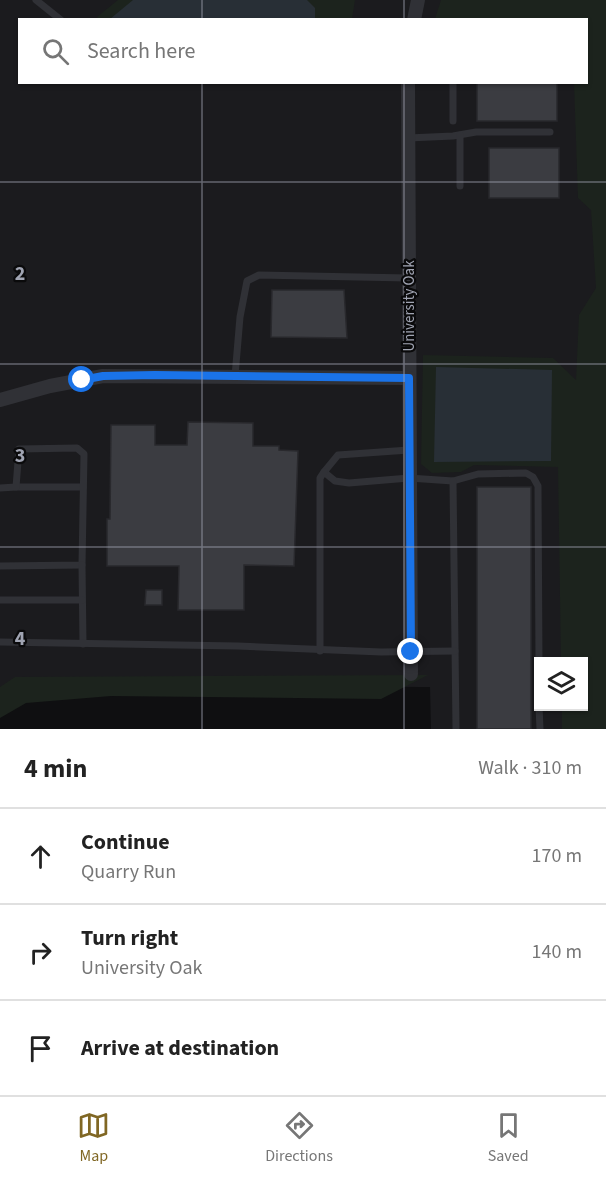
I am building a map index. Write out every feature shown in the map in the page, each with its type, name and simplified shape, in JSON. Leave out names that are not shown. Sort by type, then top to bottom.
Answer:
[{"type":"street","points":[[414,18],[418,0]]},
{"type":"street","name":"University Oak","points":[[408,84],[411,674]]},
{"type":"street","points":[[0,400],[50,386],[103,376],[409,378]]},
{"type":"lane","points":[[36,0],[58,18]]},
{"type":"lane","points":[[453,84],[453,121]]},
{"type":"lane","points":[[408,138],[477,132],[550,132]]},
{"type":"lane","points":[[460,135],[460,186]]},
{"type":"lane","points":[[235,376],[240,317],[247,281],[260,275],[408,278]]},
{"type":"lane","points":[[16,487],[19,448],[77,448],[84,454],[83,644]]},
{"type":"lane","points":[[320,651],[320,478],[338,455],[409,450]]},
{"type":"lane","points":[[324,472],[335,481],[349,483],[409,478],[453,481],[478,474],[526,473],[533,477],[538,486],[539,657]]},
{"type":"lane","points":[[453,481],[456,729]]},
{"type":"lane","points":[[0,488],[83,487]]},
{"type":"lane","points":[[0,566],[82,565]]},
{"type":"lane","points":[[0,600],[82,600]]},
{"type":"lane","points":[[0,642],[320,651],[455,651]]},
{"type":"lane","points":[[539,711],[540,729]]},
{"type":"shaded area","points":[[0,0],[606,0],[606,729],[431,729],[430,687],[70,686],[0,707]]},
{"type":"shaded area","points":[[118,0],[355,0],[352,18],[97,17]]},
{"type":"shaded area","points":[[133,0],[307,0],[315,8],[315,18],[111,18]]},
{"type":"shaded area","points":[[441,0],[606,0],[606,729],[562,729],[562,711],[588,711],[588,657],[561,657],[558,467],[474,465],[461,472],[432,473],[421,464],[423,355],[553,358],[576,380],[579,315],[596,288],[591,210],[578,198],[574,84],[588,84],[588,18],[435,18]]},
{"type":"shaded area","points":[[436,367],[552,370],[551,461],[434,462]]},
{"type":"shaded area","points":[[428,675],[381,699],[111,696],[26,703],[0,718],[0,687],[15,677]]},
{"type":"building","points":[[477,84],[557,84],[557,121],[477,121]]},
{"type":"building","points":[[489,148],[559,148],[559,198],[489,198]]},
{"type":"building","points":[[272,290],[344,290],[347,338],[271,337]]},
{"type":"building","points":[[188,422],[253,423],[253,446],[279,446],[279,450],[298,451],[294,566],[244,565],[244,610],[178,610],[179,566],[107,566],[111,425],[155,425],[155,445],[187,445]]},
{"type":"building","points":[[477,487],[531,487],[531,729],[477,729]]},
{"type":"building","points":[[146,590],[162,590],[162,605],[145,605]]},
{"type":"route","points":[[82,380],[103,376],[155,375],[409,378],[411,652]]}]
